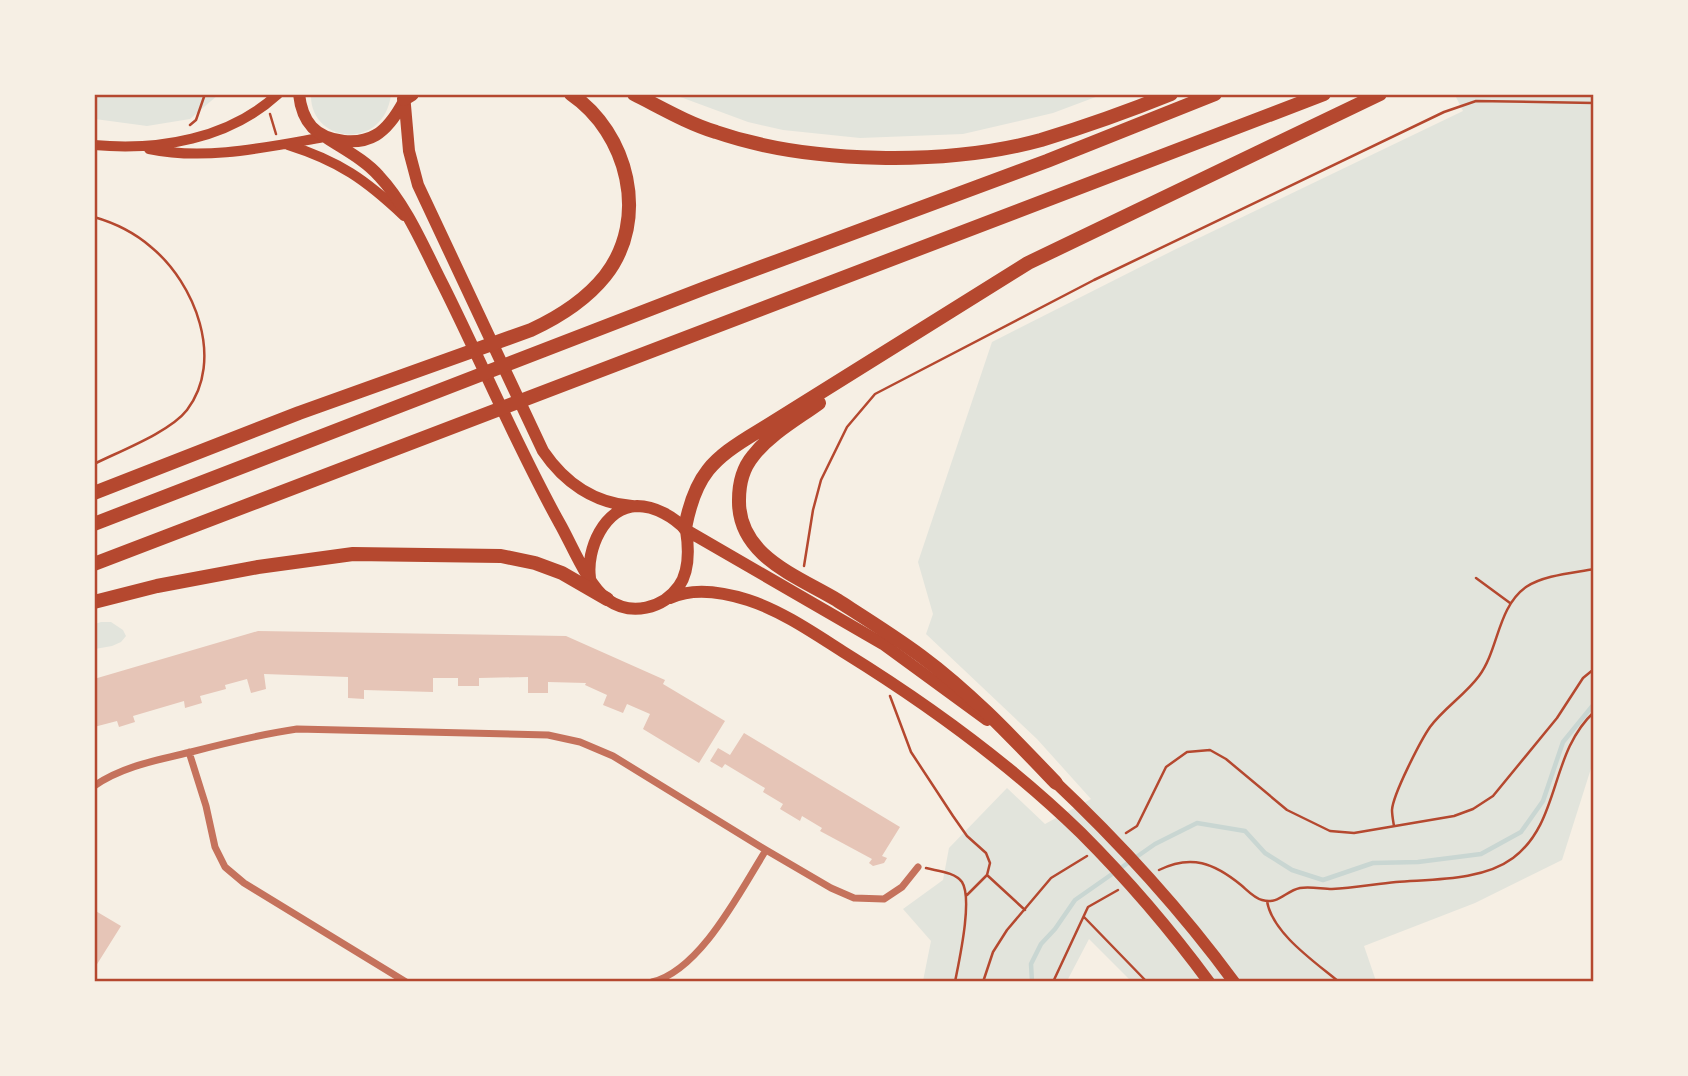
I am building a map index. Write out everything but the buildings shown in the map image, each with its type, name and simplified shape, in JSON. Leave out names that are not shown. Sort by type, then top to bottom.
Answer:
[{"type":"highway","points":[[94,493],[299,413],[531,330],[561,316],[580,301],[607,274],[620,249],[628,220],[629,199],[624,166],[613,140],[592,112],[571,94]]},
{"type":"highway","points":[[634,94],[676,117],[717,133],[762,145],[817,154],[887,158],[997,149],[1040,140],[1171,94]]},
{"type":"highway","points":[[94,524],[705,288],[1047,161],[1215,94]]},
{"type":"highway","points":[[94,564],[1324,94]]},
{"type":"highway","points":[[685,529],[690,500],[696,487],[724,453],[1028,263],[1380,94]]},
{"type":"highway","points":[[902,342],[769,439],[746,466],[739,491],[745,531],[758,551],[778,567],[872,622],[922,656],[996,719],[1056,783]]},
{"type":"highway","points":[[94,602],[233,571],[353,554],[500,556],[535,563],[562,573],[607,599]]},
{"type":"main road","points":[[139,147],[223,130],[256,112],[278,94]]},
{"type":"main road","points":[[299,94],[305,119],[313,130],[372,168],[395,197],[460,320],[547,502],[590,578],[607,599],[628,608],[640,608],[652,607],[681,594],[704,592],[734,596],[751,601],[821,638],[891,682],[1009,768],[1060,814],[1158,917],[1209,982]]},
{"type":"main road","points":[[94,145],[196,154],[326,138],[349,142],[369,138],[388,125],[406,97]]},
{"type":"main road","points":[[406,97],[409,151],[418,184],[477,313],[551,463],[567,480],[600,499],[654,509],[883,644],[988,722],[1056,783],[1127,853],[1176,908],[1234,982]]},
{"type":"main road","points":[[283,145],[330,160],[356,174],[409,220]]},
{"type":"main road","points":[[590,578],[590,556],[600,531],[620,511],[636,506]]},
{"type":"main road","points":[[666,599],[677,588],[686,568],[689,550],[685,529]]},
{"type":"street","points":[[94,786],[108,777],[144,763],[263,733],[297,729],[548,735],[580,742],[614,756],[766,850],[831,888],[854,898],[884,899],[902,887],[918,867]]},
{"type":"street","points":[[189,752],[206,806],[215,847],[225,867],[244,883],[406,982]]},
{"type":"street","points":[[652,982],[691,959],[714,932],[766,850]]},
{"type":"path","points":[[182,128],[196,120],[205,94]]},
{"type":"path","points":[[800,580],[821,480],[847,427],[875,394],[1094,280],[1444,112],[1476,101],[1594,103]]},
{"type":"path","points":[[268,104],[283,145]]},
{"type":"path","points":[[94,217],[115,224],[140,238],[164,258],[191,299],[205,346],[199,387],[185,413],[166,428],[94,464]]},
{"type":"path","points":[[1394,827],[1392,809],[1396,794],[1430,727],[1479,677],[1490,657],[1511,603],[1525,588],[1539,581],[1594,569]]},
{"type":"path","points":[[1476,578],[1511,603]]},
{"type":"path","points":[[1119,838],[1137,826],[1166,767],[1187,752],[1210,750],[1226,759],[1287,810],[1330,831],[1354,833],[1454,816],[1473,809],[1493,796],[1557,718],[1583,678],[1594,669]]},
{"type":"path","points":[[891,682],[889,699],[911,752],[960,826],[986,853],[990,863],[987,875],[967,895]]},
{"type":"path","points":[[1150,874],[1174,863],[1206,862],[1230,876],[1259,900],[1275,902],[1299,888],[1334,888],[1468,875],[1494,869],[1513,859],[1539,830],[1571,739],[1594,712]]},
{"type":"path","points":[[983,982],[993,952],[1007,930],[1051,878],[1096,851]]},
{"type":"path","points":[[918,867],[956,877],[962,882],[967,895],[962,951],[955,982]]},
{"type":"path","points":[[987,875],[1025,909]]},
{"type":"path","points":[[1054,982],[1088,907],[1126,886]]},
{"type":"path","points":[[1267,901],[1268,909],[1292,943],[1339,982]]},
{"type":"path","points":[[1084,917],[1147,982]]},
{"type":"shaded area","points":[[311,94],[391,95],[385,113],[375,126],[362,133],[348,134],[334,131],[322,123],[314,111]]},
{"type":"shaded area","points":[[1101,94],[1053,113],[963,134],[860,138],[783,130],[748,122],[675,95]]},
{"type":"shaded area","points":[[95,95],[218,95],[190,119],[147,126],[95,119]]},
{"type":"shaded area","points":[[1455,95],[1593,95],[1594,759],[1562,860],[1475,903],[1364,946],[1376,981],[1131,981],[1089,939],[1067,981],[923,981],[931,941],[903,909],[943,880],[949,848],[1007,788],[1045,824],[1091,799],[1037,739],[926,634],[933,614],[918,562],[992,342],[1174,250],[1463,111]]},
{"type":"shaded area","points":[[111,622],[123,630],[126,636],[112,646],[95,649],[95,624]]},
{"type":"waterway","points":[[1032,982],[1031,964],[1041,944],[1075,900],[1155,844],[1197,823],[1245,831],[1265,853],[1292,870],[1323,880],[1373,863],[1418,862],[1481,854],[1521,832],[1543,801],[1563,742],[1594,704]]}]
